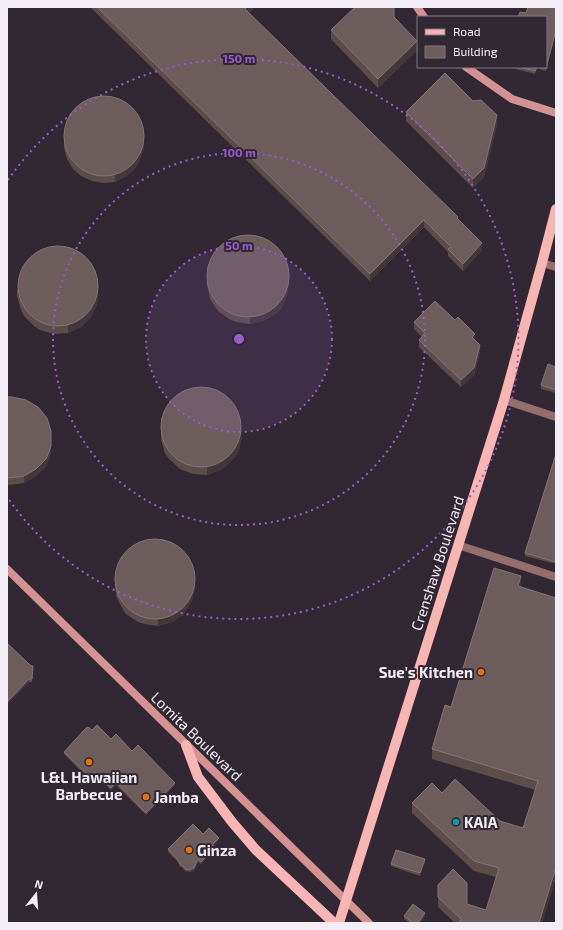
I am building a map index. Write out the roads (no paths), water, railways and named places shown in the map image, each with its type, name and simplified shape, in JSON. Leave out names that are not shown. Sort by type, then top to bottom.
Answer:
[{"type":"main road","points":[[417,7],[423,16]]},
{"type":"main road","points":[[467,68],[512,99],[556,112]]},
{"type":"main road","name":"Crenshaw Boulevard","points":[[339,923],[504,400],[556,209]]},
{"type":"main road","name":"Lomita Boulevard","points":[[7,569],[369,923]]},
{"type":"main road","points":[[186,745],[198,777],[232,822],[256,850],[334,923]]},
{"type":"street","points":[[542,263],[556,267]]},
{"type":"street","points":[[504,400],[556,417]]},
{"type":"street","points":[[458,545],[556,576]]},
{"type":"place","name":"Sue's Kitchen","points":[[481,672]]},
{"type":"place","name":"L&L Hawaiian Barbecue","points":[[89,762]]},
{"type":"place","name":"Jamba","points":[[146,797]]},
{"type":"place","name":"KAIA","points":[[456,822]]},
{"type":"place","name":"Ginza","points":[[189,850]]}]
